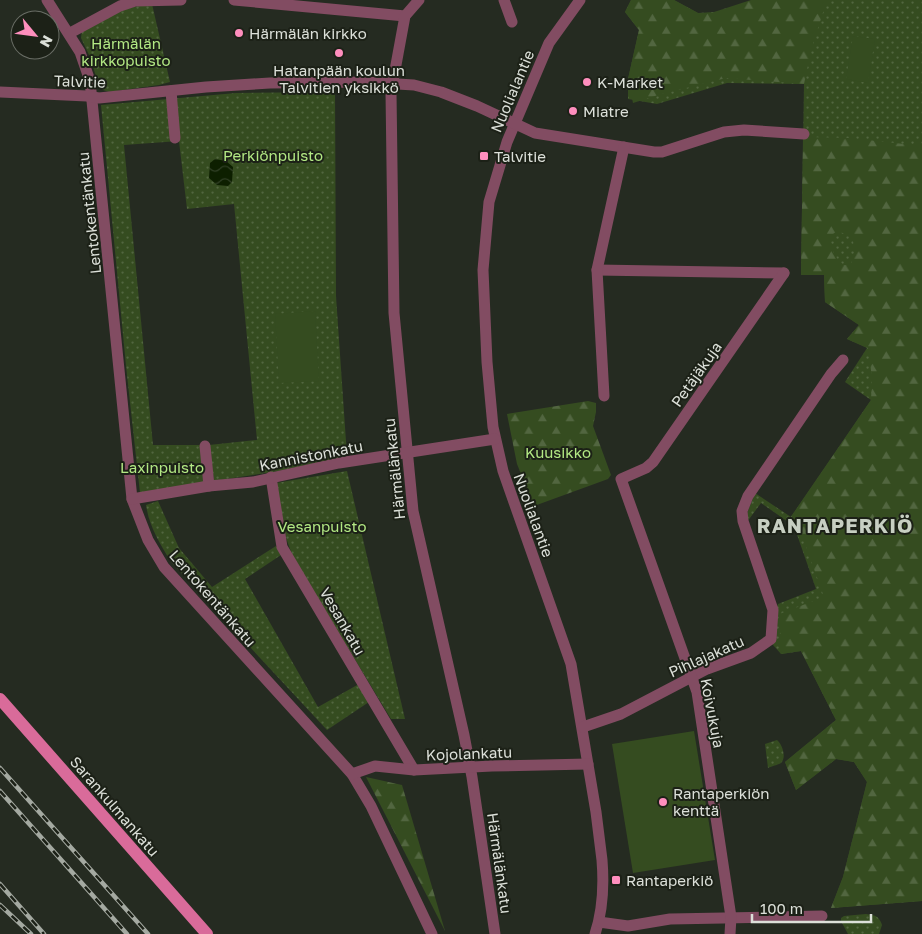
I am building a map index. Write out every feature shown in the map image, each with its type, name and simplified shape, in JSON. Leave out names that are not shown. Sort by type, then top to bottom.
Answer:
[{"type":"main road","name":"Sarankulmankatu","points":[[0,699],[207,934]]},
{"type":"street","name":"Lentokentänkatu","points":[[48,0],[70,33],[86,65],[93,97],[132,499],[148,540],[164,567],[352,774],[371,806],[432,934]]},
{"type":"street","points":[[70,33],[135,0],[181,0]]},
{"type":"street","points":[[234,0],[322,4],[405,16],[419,0]]},
{"type":"street","points":[[504,0],[512,22]]},
{"type":"street","name":"Nuolialantie","points":[[580,0],[549,43],[514,124],[491,190],[486,225],[483,278],[487,362],[495,439],[502,471],[571,664],[583,727],[602,860],[602,926],[595,934]]},
{"type":"street","name":"Härmälänkatu","points":[[405,16],[391,92],[393,276],[406,454],[418,537],[470,767],[495,934]]},
{"type":"street","name":"Talvitie","points":[[0,92],[99,98],[270,83],[393,83],[414,85],[442,92],[535,133],[662,152],[724,132],[744,130],[804,134]]},
{"type":"street","points":[[171,91],[175,138]]},
{"type":"street","points":[[604,396],[597,270],[624,147]]},
{"type":"street","name":"Petäjäkuja","points":[[597,270],[784,273],[653,462],[646,468],[621,479]]},
{"type":"street","name":"Pihlajakatu","points":[[583,727],[621,714],[692,677],[751,653],[771,639],[773,610],[745,528],[742,510],[748,496],[831,374],[843,360]]},
{"type":"street","name":"Kannistonkatu","points":[[132,499],[209,486],[253,482],[339,464],[495,439]]},
{"type":"street","points":[[206,446],[209,486]]},
{"type":"street","name":"Vesankatu","points":[[271,477],[282,546],[414,770]]},
{"type":"street","name":"Koivukuja","points":[[621,479],[697,692],[731,917],[730,934]]},
{"type":"street","name":"Kojolankatu","points":[[352,774],[375,766],[414,770],[588,764]]},
{"type":"street","points":[[602,926],[628,926],[670,919],[822,916]]},
{"type":"green space","points":[[631,0],[674,0],[698,13],[762,9],[767,0],[922,0],[922,901],[831,908],[843,877],[867,782],[854,762],[836,759],[796,790],[785,762],[836,720],[801,651],[781,654],[766,637],[778,604],[816,589],[794,526],[761,503],[747,522],[746,516],[755,493],[791,517],[871,400],[845,382],[867,348],[847,339],[859,325],[825,302],[824,275],[801,275],[804,84],[727,83],[657,104],[628,99],[628,79],[639,30],[625,12]]},
{"type":"green space","points":[[631,0],[674,0],[698,13],[711,13],[751,0],[827,0],[811,50],[804,84],[726,78],[633,103],[628,79],[639,30],[625,12]]},
{"type":"green space","name":"Härmälän kirkkopuisto","points":[[152,4],[170,82],[109,92],[103,90],[98,83],[90,57],[81,38],[82,30],[124,10]]},
{"type":"green space","points":[[853,36],[875,39],[868,83],[846,79]]},
{"type":"green space","name":"Perkiönpuisto","points":[[335,92],[336,296],[347,456],[279,471],[214,481],[209,445],[257,440],[234,204],[187,209],[179,141],[124,145],[153,445],[202,445],[203,483],[140,493],[101,105],[236,93]]},
{"type":"green space","points":[[803,137],[849,138],[922,146],[922,901],[831,908],[843,877],[867,782],[854,762],[836,759],[796,790],[785,762],[836,720],[801,651],[781,654],[779,642],[782,613],[824,597],[798,524],[788,521],[871,400],[872,378],[868,348],[847,339],[859,325],[825,302],[824,275],[801,275]],"holes":[[[836,232],[850,234],[854,246],[854,257],[850,265],[844,265],[833,252],[831,235]]]},
{"type":"green space","points":[[315,311],[319,381],[279,383],[275,314]]},
{"type":"green space","name":"Kuusikko","points":[[588,401],[596,403],[593,426],[611,475],[608,479],[534,506],[517,464],[507,414]]},
{"type":"green space","name":"Vesanpuisto","points":[[347,471],[405,719],[391,719],[293,557],[286,538],[276,483]]},
{"type":"green space","points":[[158,501],[179,548],[212,587],[276,546],[281,555],[245,579],[318,707],[359,684],[369,702],[327,730],[171,562],[156,535],[147,513],[146,505]]},
{"type":"green space","name":"Rantaperkiön kenttä","points":[[694,731],[715,860],[633,873],[612,744]]},
{"type":"green space","points":[[777,740],[781,744],[784,757],[780,764],[768,768],[765,744]]},
{"type":"green space","points":[[366,777],[402,785],[445,931]]},
{"type":"green space","points":[[866,914],[880,920],[882,925],[879,934],[848,934],[841,918],[844,916]]},
{"type":"water","points":[[215,159],[226,161],[233,167],[232,182],[228,186],[217,185],[209,178],[210,163]]},
{"type":"railway","points":[[0,768],[148,934]]},
{"type":"railway","points":[[0,791],[127,934]]},
{"type":"railway","points":[[0,884],[44,934]]},
{"type":"railway","points":[[0,905],[31,934]]},
{"type":"place","name":"Härmälän kirkko","points":[[239,33]]},
{"type":"place","name":"Hatanpään koulun Talvitien yksikkö","points":[[339,53]]},
{"type":"place","name":"K-Market","points":[[587,82]]},
{"type":"place","name":"Miatre","points":[[573,111]]},
{"type":"place","name":"Talvitie","points":[[484,156]]},
{"type":"place","name":"Rantaperkiön kenttä","points":[[663,802]]},
{"type":"place","name":"Rantaperkiö","points":[[616,880]]},
{"type":"district","name":"RANTAPERKIÖ","points":[[835,525]]},
{"type":"park label","name":"Laxinpuisto","points":[[162,467]]}]
